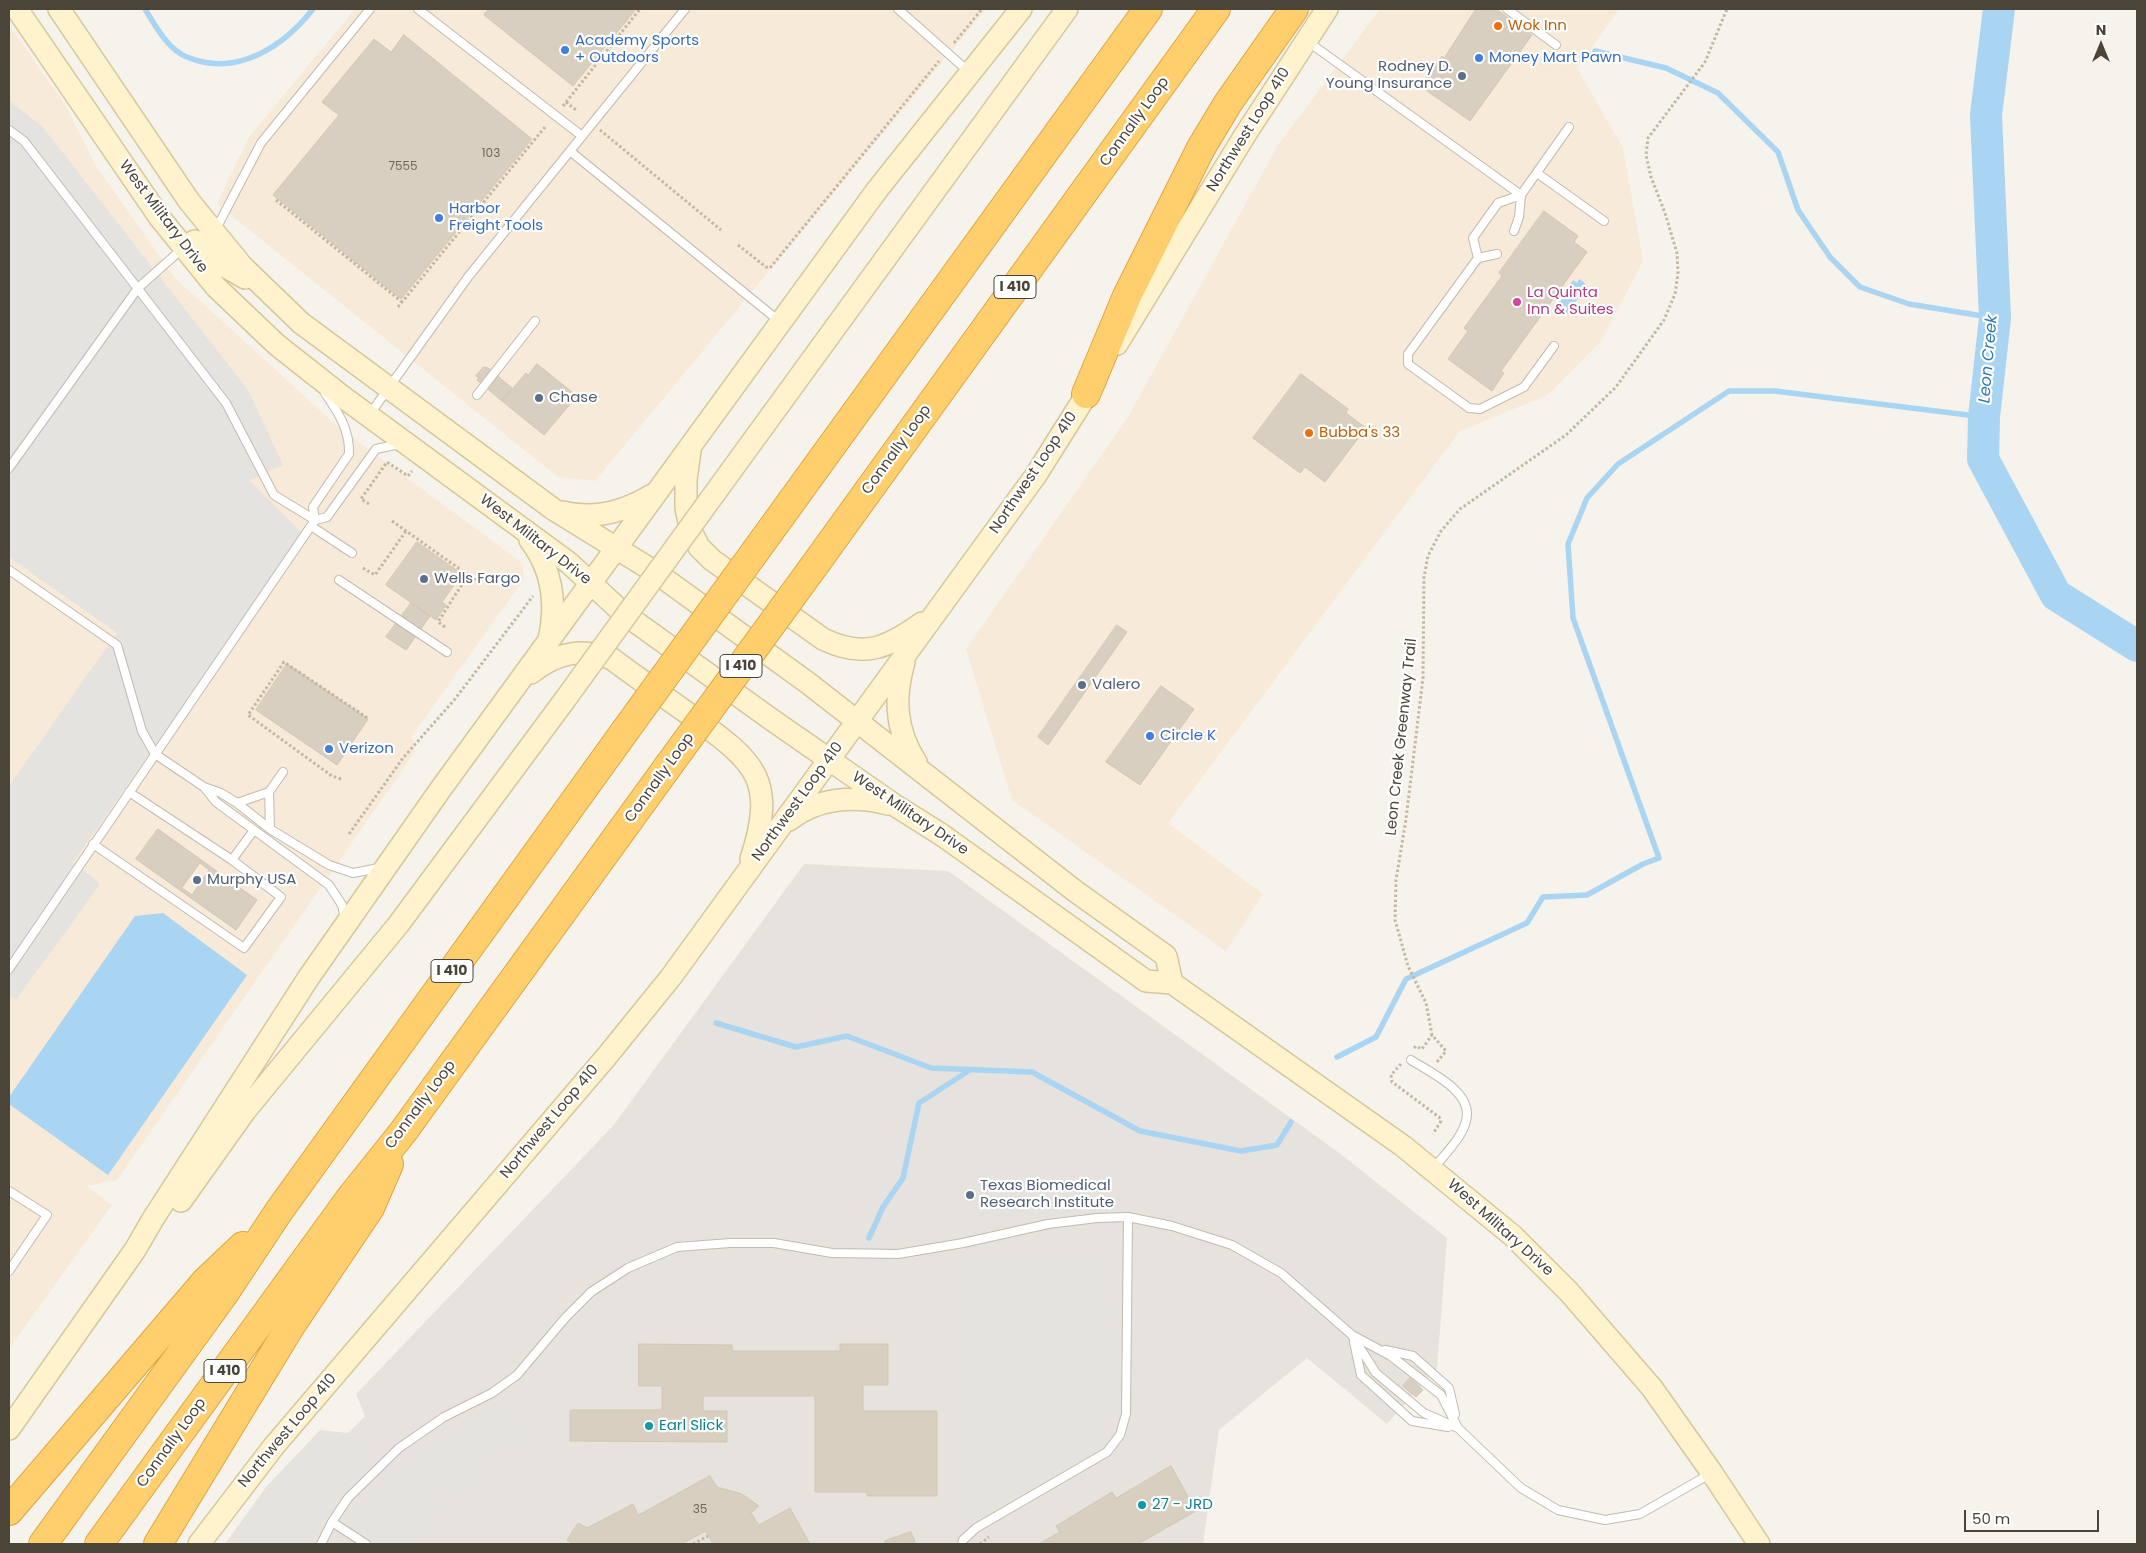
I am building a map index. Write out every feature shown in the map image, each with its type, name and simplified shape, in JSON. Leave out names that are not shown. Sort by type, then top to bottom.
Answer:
[{"type":"highway","name":"I 410","points":[[43,1544],[224,1294],[279,1212],[625,731],[1148,9]]},
{"type":"highway","name":"Connally Loop","points":[[100,1544],[351,1197],[403,1132],[1216,9]]},
{"type":"highway","points":[[1086,394],[1127,296],[1201,148],[1228,103],[1294,9]]},
{"type":"highway","points":[[158,1544],[290,1327],[370,1208],[403,1132]]},
{"type":"highway","points":[[9,1511],[205,1282],[279,1212]]},
{"type":"main road","name":"West Military Drive","points":[[16,9],[160,218],[216,286],[277,345],[310,373],[569,563],[623,612],[828,759],[942,835],[1146,981],[1172,983],[1433,1169],[1512,1236],[1569,1292],[1616,1344],[1652,1388],[1759,1544]]},
{"type":"main road","name":"West Military Drive","points":[[59,9],[189,201],[242,266],[301,322],[388,389],[553,510],[655,572],[857,720],[1074,891],[1166,956],[1172,983]]},
{"type":"main road","points":[[9,1429],[135,1250],[153,1219],[345,924],[386,866],[877,190],[1021,9]]},
{"type":"main road","points":[[135,1250],[168,1221],[244,1111],[398,925],[564,701],[1067,9]]},
{"type":"main road","name":"Northwest Loop 410","points":[[199,1544],[274,1446],[671,977],[1036,475],[1327,9]]},
{"type":"main road","points":[[183,247],[195,241],[202,242],[219,263],[272,296]]},
{"type":"main road","points":[[691,446],[686,479],[686,508],[691,531],[699,547],[712,560],[823,639],[847,648],[875,649],[898,640],[935,614]]},
{"type":"main road","points":[[553,510],[574,515],[616,512],[644,499],[661,486]]},
{"type":"main road","points":[[513,522],[537,549],[548,571],[552,602],[548,642]]},
{"type":"main road","points":[[513,690],[525,678],[552,658],[580,652],[600,654],[612,659],[731,745],[752,768],[761,796],[761,820],[745,876]]},
{"type":"main road","points":[[906,654],[897,699],[899,723],[911,754],[932,778]]},
{"type":"main road","points":[[781,826],[806,808],[829,801],[858,800],[896,806]]},
{"type":"lane","points":[[215,232],[261,143],[370,9]]},
{"type":"lane","points":[[418,9],[582,136]]},
{"type":"lane","points":[[368,416],[468,277],[685,9]]},
{"type":"lane","points":[[898,9],[970,73]]},
{"type":"lane","points":[[1507,9],[1556,45]]},
{"type":"lane","points":[[1306,40],[1521,195]]},
{"type":"lane","points":[[1514,231],[1519,217],[1521,195],[1569,128]]},
{"type":"lane","points":[[9,130],[24,141],[226,403],[274,495],[352,553]]},
{"type":"lane","points":[[570,151],[780,322]]},
{"type":"lane","points":[[1537,173],[1604,221]]},
{"type":"lane","points":[[1478,258],[1473,238],[1498,203],[1521,195]]},
{"type":"lane","points":[[9,468],[138,288],[183,247]]},
{"type":"lane","points":[[1496,254],[1478,258],[1408,354],[1408,364],[1469,408],[1480,409],[1524,387],[1554,346]]},
{"type":"lane","points":[[477,395],[535,321]]},
{"type":"lane","points":[[310,373],[339,413],[349,443],[349,454],[313,507],[313,523]]},
{"type":"lane","points":[[9,969],[313,523],[327,517],[376,449],[407,443]]},
{"type":"lane","points":[[9,570],[117,646],[142,731],[155,754],[204,787],[221,793],[237,803],[270,829],[329,865],[341,870],[364,872],[386,866]]},
{"type":"lane","points":[[339,580],[447,652]]},
{"type":"lane","points":[[237,803],[269,792],[283,772]]},
{"type":"lane","points":[[204,787],[216,802],[329,885],[342,905],[345,924]]},
{"type":"lane","points":[[94,844],[244,948],[281,897],[232,860],[129,792]]},
{"type":"lane","points":[[269,792],[270,829]]},
{"type":"lane","points":[[232,860],[254,830]]},
{"type":"lane","points":[[1408,1058],[1458,1092],[1467,1105],[1466,1121],[1459,1135],[1433,1169]]},
{"type":"lane","points":[[9,1191],[46,1215],[9,1271]]},
{"type":"lane","points":[[321,1544],[332,1522],[348,1498],[399,1448],[444,1417],[492,1393],[517,1375],[566,1317],[591,1292],[628,1268],[677,1247],[730,1243],[774,1243],[832,1253],[898,1254],[963,1243],[1048,1224],[1097,1218],[1128,1218],[1172,1226],[1232,1245],[1282,1273],[1352,1335],[1391,1356],[1441,1394],[1458,1428]]},
{"type":"lane","points":[[962,1544],[963,1540],[976,1528],[1107,1452],[1120,1435],[1126,1414],[1128,1218]]},
{"type":"lane","points":[[1352,1335],[1376,1373],[1424,1412],[1458,1428],[1521,1488],[1558,1510],[1605,1520],[1640,1514],[1712,1473]]},
{"type":"lane","points":[[1352,1335],[1361,1375],[1412,1421],[1458,1428]]},
{"type":"lane","points":[[1377,1348],[1413,1356],[1448,1388],[1458,1428]]},
{"type":"lane","points":[[332,1522],[366,1544]]},
{"type":"path","points":[[561,108],[640,9]]},
{"type":"path","points":[[738,245],[766,267],[770,268],[982,9]]},
{"type":"path","name":"Leon Creek Greenway Trail","points":[[1430,1073],[1446,1051],[1432,1035],[1423,997],[1408,966],[1395,920],[1396,880],[1406,819],[1422,678],[1424,577],[1428,556],[1441,531],[1460,510],[1566,435],[1616,387],[1664,320],[1675,294],[1678,273],[1677,253],[1646,155],[1648,138],[1705,62],[1727,9]]},
{"type":"path","points":[[566,102],[576,110]]},
{"type":"path","points":[[398,307],[545,128]]},
{"type":"path","points":[[598,128],[720,230]]},
{"type":"path","points":[[276,200],[402,302]]},
{"type":"path","points":[[368,504],[361,499],[388,462],[408,476],[414,468]]},
{"type":"path","points":[[392,520],[478,582]]},
{"type":"path","points":[[363,568],[375,575],[406,531]]},
{"type":"path","points":[[445,627],[438,622],[468,575]]},
{"type":"path","points":[[349,834],[403,758],[455,699],[536,592]]},
{"type":"path","points":[[341,779],[332,776],[248,715],[284,662],[369,719]]},
{"type":"path","points":[[1432,1035],[1422,1049],[1416,1046],[1408,1058],[1391,1076],[1392,1082],[1439,1117],[1441,1121],[1432,1134]]},
{"type":"path","points":[[693,1544],[708,1536]]},
{"type":"shaded area","points":[[355,9],[986,9],[595,481],[558,477],[217,204],[249,137]]},
{"type":"shaded area","points":[[1380,9],[1619,9],[1577,68],[1623,148],[1643,261],[1601,341],[1548,395],[1460,431],[1168,823],[1263,894],[1226,951],[1012,800],[966,649],[1128,417],[1278,145]]},
{"type":"shaded area","points":[[9,25],[66,106],[96,166],[175,278],[336,425],[522,563],[524,579],[412,736],[415,752],[117,1180],[87,1186],[112,1205],[9,1349]]},
{"type":"shaded area","points":[[9,101],[42,126],[248,390],[283,465],[249,480],[302,533],[73,862],[100,884],[16,1000],[9,995],[9,786],[117,633],[9,557]]},
{"type":"shaded area","name":"Texas Biomedical Research Institute","points":[[804,864],[948,871],[1338,1152],[1447,1238],[1437,1368],[1387,1424],[1307,1358],[1219,1430],[1203,1544],[225,1544],[266,1487],[320,1430],[348,1433],[365,1416],[356,1394],[613,1126]]},
{"type":"shaded area","points":[[1106,1259],[1107,1416],[1098,1445],[970,1518],[964,1262]]},
{"type":"shaded area","points":[[506,1406],[521,1440],[464,1467],[472,1481],[453,1493],[441,1482],[427,1496],[437,1507],[410,1544],[339,1544],[367,1503],[392,1476],[451,1434]]},
{"type":"shaded area","points":[[320,1435],[349,1439],[370,1458],[331,1501],[306,1544],[233,1544],[269,1492]]},
{"type":"water","points":[[1579,279],[1585,283],[1583,286],[1585,288],[1566,316],[1554,308],[1573,280],[1577,283]]},
{"type":"water","points":[[163,913],[247,975],[108,1175],[9,1104],[9,1097],[135,916]]},
{"type":"building","name":"Academy Sports + Outdoors","points":[[489,9],[636,9],[573,86],[484,15]]},
{"type":"building","points":[[1476,9],[1496,9],[1532,35],[1470,121],[1420,86],[1442,56],[1444,58]]},
{"type":"building","points":[[404,35],[532,139],[401,299],[273,195],[339,115],[322,102],[374,39],[391,52]]},
{"type":"building","name":"La Quinta Inn & Suites","points":[[1544,211],[1578,236],[1574,242],[1587,252],[1501,371],[1504,373],[1492,391],[1448,359],[1468,331],[1464,328],[1502,276],[1499,273]]},
{"type":"building","name":"Chase","points":[[537,364],[577,396],[544,435],[502,401],[526,373],[528,375]]},
{"type":"building","points":[[484,367],[488,368],[512,388],[502,401],[477,380],[479,378],[476,376]]},
{"type":"building","name":"Bubba's 33","points":[[1301,374],[1348,409],[1346,413],[1366,428],[1325,482],[1305,467],[1300,473],[1253,438]]},
{"type":"building","name":"Wells Fargo","points":[[417,542],[462,574],[442,602],[446,605],[436,620],[386,585]]},
{"type":"building","points":[[411,603],[430,616],[406,650],[386,637]]},
{"type":"building","name":"Valero","points":[[1117,625],[1127,632],[1048,745],[1038,737]]},
{"type":"building","points":[[287,664],[368,719],[337,765],[256,710]]},
{"type":"building","name":"Circle K","points":[[1161,686],[1194,709],[1140,785],[1106,762]]},
{"type":"building","name":"Murphy USA","points":[[158,829],[257,900],[236,930],[136,859]]},
{"type":"building","points":[[200,863],[209,870],[192,895],[182,888]]},
{"type":"building","name":"Earl Slick","points":[[639,1344],[732,1345],[732,1351],[840,1351],[840,1344],[888,1344],[888,1385],[863,1385],[863,1411],[937,1411],[937,1496],[867,1496],[867,1492],[815,1492],[815,1396],[703,1396],[703,1411],[727,1411],[727,1442],[570,1441],[570,1410],[662,1410],[662,1386],[639,1386]]},
{"type":"building","points":[[1410,1378],[1423,1390],[1416,1397],[1403,1386]]},
{"type":"building","name":"27 - JRD","points":[[1171,1466],[1196,1511],[1138,1544],[1039,1544],[1060,1532],[1056,1526],[1112,1492],[1116,1498]]},
{"type":"building","points":[[710,1476],[717,1487],[742,1494],[759,1506],[751,1513],[759,1525],[790,1508],[810,1544],[713,1544],[706,1531],[681,1544],[573,1544],[567,1540],[578,1523],[587,1528],[633,1504],[638,1515]]},
{"type":"building","points":[[911,1532],[916,1544],[886,1544],[885,1541]]},
{"type":"waterway","points":[[145,9],[168,43],[180,54],[206,62],[224,64],[258,55],[274,46],[301,23],[313,9]]},
{"type":"waterway","name":"Leon Creek","points":[[1999,9],[1986,115],[1995,318],[1984,417],[1983,459],[2056,595],[2137,646]]},
{"type":"waterway","points":[[1595,51],[1666,68],[1718,93],[1778,152],[1798,210],[1830,257],[1860,287],[1909,304],[1995,318]]},
{"type":"waterway","points":[[1337,1057],[1376,1037],[1406,979],[1527,923],[1543,897],[1587,895],[1643,864],[1659,858],[1573,618],[1568,544],[1587,498],[1618,464],[1729,391],[1775,391],[1984,417]]},
{"type":"waterway","points":[[716,1023],[796,1047],[847,1036],[931,1068],[1032,1072],[1140,1131],[1241,1151],[1277,1145],[1291,1122]]},
{"type":"waterway","points":[[869,1238],[883,1207],[903,1178],[919,1103],[970,1070]]},
{"type":"place","name":"Wok Inn","points":[[1498,26]]},
{"type":"place","name":"Academy Sports + Outdoors","points":[[565,50]]},
{"type":"place","name":"Money Mart Pawn","points":[[1479,58]]},
{"type":"place","name":"Rodney D. Young Insurance","points":[[1462,76]]},
{"type":"place","name":"Harbor Freight Tools","points":[[439,218]]},
{"type":"place","name":"La Quinta Inn & Suites","points":[[1517,302]]},
{"type":"place","name":"Chase","points":[[539,398]]},
{"type":"place","name":"Bubba's 33","points":[[1309,433]]},
{"type":"place","name":"Wells Fargo","points":[[424,579]]},
{"type":"place","name":"Valero","points":[[1082,685]]},
{"type":"place","name":"Circle K","points":[[1150,736]]},
{"type":"place","name":"Verizon","points":[[329,749]]},
{"type":"place","name":"Murphy USA","points":[[197,880]]},
{"type":"place","name":"Texas Biomedical Research Institute","points":[[970,1195]]},
{"type":"place","name":"Earl Slick","points":[[649,1426]]},
{"type":"place","name":"27 - JRD","points":[[1142,1505]]}]
